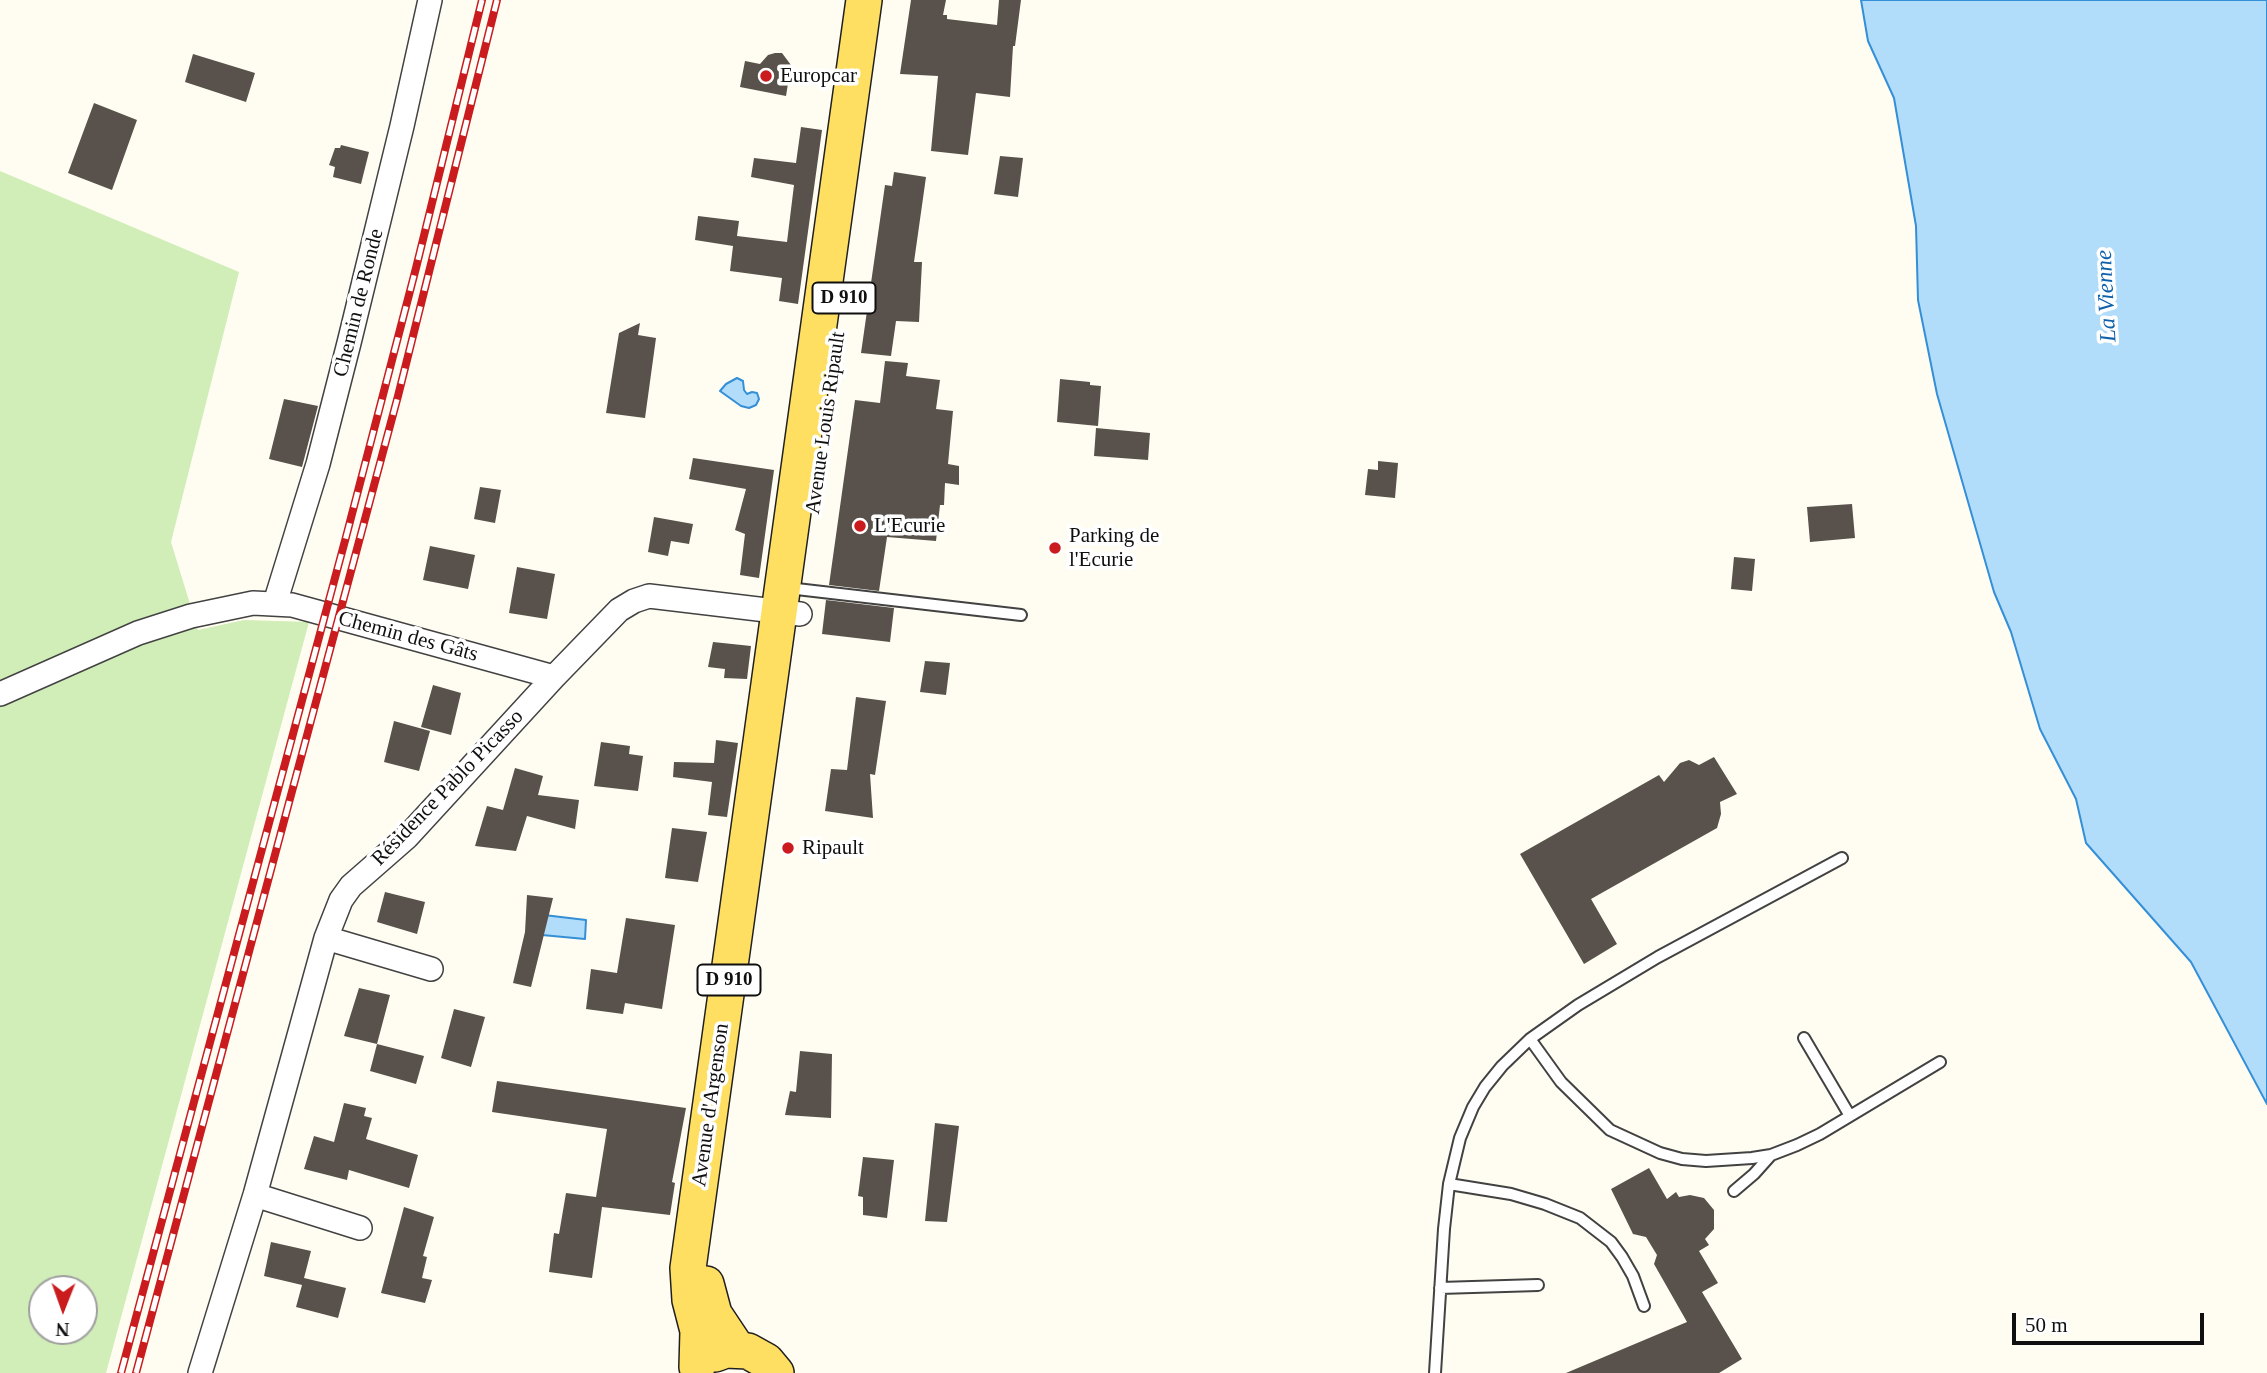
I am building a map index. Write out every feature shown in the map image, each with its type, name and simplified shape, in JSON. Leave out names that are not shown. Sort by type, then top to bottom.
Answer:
[{"type":"main road","name":"Avenue Louis Ripault","points":[[791,598],[864,0]]},
{"type":"main road","name":"Avenue Louis Ripault","points":[[791,598],[886,0]]},
{"type":"main road","name":"Avenue d'Argenson","points":[[738,1350],[711,1306],[706,1288],[707,1270],[791,598]]},
{"type":"main road","name":"Avenue d'Argenson","points":[[695,1370],[698,1331],[690,1300],[688,1268],[791,598]]},
{"type":"main road","points":[[695,1370],[715,1354],[738,1350],[758,1355],[776,1373]]},
{"type":"street","name":"Chemin de Ronde","points":[[275,603],[318,464],[399,138],[430,0]]},
{"type":"street","points":[[554,677],[619,610],[649,596],[791,598]]},
{"type":"street","name":"Chemin des Gâts","points":[[0,694],[152,629],[232,606],[275,603],[554,677]]},
{"type":"street","name":"Résidence Pablo Picasso","points":[[200,1373],[255,1195],[326,938],[341,900],[351,886],[407,837],[554,677]]},
{"type":"street","points":[[326,938],[431,969]]},
{"type":"street","points":[[255,1195],[360,1228]]},
{"type":"lane","points":[[791,598],[1021,615]]},
{"type":"lane","points":[[1435,1373],[1449,1184],[1460,1138],[1473,1107],[1502,1066],[1530,1039],[1578,1005],[1658,957],[1842,858]]},
{"type":"lane","points":[[1804,1038],[1850,1116]]},
{"type":"lane","points":[[1530,1039],[1561,1082],[1610,1130],[1634,1143],[1682,1158],[1706,1161],[1730,1161],[1771,1154],[1820,1134],[1940,1062]]},
{"type":"lane","points":[[1734,1191],[1754,1174],[1771,1154]]},
{"type":"lane","points":[[1449,1184],[1511,1194],[1545,1204],[1580,1219],[1611,1242],[1633,1276],[1644,1306]]},
{"type":"lane","points":[[1440,1288],[1538,1285]]},
{"type":"green space","points":[[0,171],[239,272],[171,542],[198,630],[244,620],[309,622],[106,1373],[0,1373]]},
{"type":"water","name":"La Vienne","points":[[1861,0],[2267,0],[2267,1104],[2191,962],[2086,843],[2076,799],[2040,729],[2011,632],[1994,592],[1937,394],[1918,300],[1916,226],[1894,98],[1868,41]]},
{"type":"water","points":[[737,378],[743,381],[747,394],[757,393],[759,399],[756,405],[749,408],[741,406],[720,391]]},
{"type":"water","points":[[544,915],[586,920],[585,939],[542,935]]},
{"type":"building","points":[[911,0],[946,0],[943,15],[947,15],[947,19],[997,25],[999,0],[1021,0],[1013,46],[1010,97],[976,93],[968,155],[931,151],[938,76],[900,74]]},
{"type":"building","name":"Europcar","points":[[782,53],[791,65],[786,96],[740,87],[745,61],[760,64],[768,55]]},
{"type":"building","points":[[193,54],[255,73],[246,102],[185,82]]},
{"type":"building","points":[[94,103],[137,120],[112,190],[68,173]]},
{"type":"building","points":[[801,127],[822,130],[798,304],[779,301],[782,278],[730,271],[733,246],[695,240],[698,216],[739,221],[737,236],[787,242],[794,185],[751,177],[754,158],[796,163]]},
{"type":"building","points":[[341,145],[369,152],[361,184],[333,177],[335,167],[329,165],[335,148],[340,148]]},
{"type":"building","points":[[1000,156],[1023,158],[1018,197],[994,194]]},
{"type":"building","points":[[894,172],[926,177],[914,262],[922,262],[919,322],[896,321],[891,356],[861,353],[885,185],[892,186]]},
{"type":"building","points":[[640,323],[638,335],[656,338],[645,418],[606,413],[619,333]]},
{"type":"building","points":[[885,361],[908,363],[906,376],[940,380],[936,409],[953,411],[948,464],[959,466],[959,485],[945,483],[944,505],[940,505],[936,541],[887,537],[879,591],[829,585],[855,400],[880,403]]},
{"type":"building","points":[[1060,379],[1101,386],[1098,426],[1057,422]]},
{"type":"building","points":[[284,399],[318,406],[302,467],[269,459]]},
{"type":"building","points":[[1096,428],[1150,433],[1148,460],[1094,456]]},
{"type":"building","points":[[693,458],[774,470],[759,578],[740,575],[745,534],[735,530],[746,489],[689,479]]},
{"type":"building","points":[[1378,461],[1398,463],[1395,498],[1365,495],[1368,469],[1378,470]]},
{"type":"building","points":[[480,487],[501,490],[495,523],[474,519]]},
{"type":"building","points":[[1852,504],[1855,538],[1810,542],[1807,507]]},
{"type":"building","points":[[654,517],[693,524],[689,544],[671,541],[668,556],[648,552]]},
{"type":"building","points":[[430,546],[475,555],[468,589],[423,580]]},
{"type":"building","points":[[1734,557],[1755,559],[1752,591],[1731,589]]},
{"type":"building","points":[[517,567],[555,574],[547,619],[509,613]]},
{"type":"building","points":[[826,600],[894,608],[890,642],[822,634]]},
{"type":"building","points":[[713,642],[751,646],[747,679],[724,678],[725,669],[708,667]]},
{"type":"building","points":[[925,661],[950,663],[946,695],[920,692]]},
{"type":"building","points":[[433,685],[461,693],[451,735],[421,727]]},
{"type":"building","points":[[856,697],[886,701],[875,775],[870,774],[873,818],[825,811],[831,769],[847,770]]},
{"type":"building","points":[[394,721],[430,731],[419,771],[384,762]]},
{"type":"building","points":[[716,740],[738,743],[727,817],[708,815],[712,782],[673,777],[674,762],[714,763]]},
{"type":"building","points":[[601,742],[630,746],[629,754],[643,756],[638,791],[594,786]]},
{"type":"building","points":[[1714,757],[1737,794],[1720,802],[1721,814],[1717,828],[1591,899],[1617,944],[1584,964],[1520,854],[1659,775],[1664,782],[1680,763],[1689,760],[1699,765]]},
{"type":"building","points":[[515,768],[543,776],[538,795],[579,800],[575,829],[527,816],[516,851],[475,846],[487,806],[503,810]]},
{"type":"building","points":[[672,828],[707,832],[698,882],[665,878]]},
{"type":"building","points":[[385,892],[425,902],[417,934],[377,922]]},
{"type":"building","points":[[527,895],[553,898],[531,987],[513,983],[525,932]]},
{"type":"building","points":[[626,918],[675,925],[662,1009],[625,1003],[623,1014],[586,1009],[591,969],[617,973]]},
{"type":"building","points":[[359,988],[390,995],[377,1044],[344,1036]]},
{"type":"building","points":[[454,1009],[485,1017],[471,1067],[441,1058]]},
{"type":"building","points":[[377,1044],[424,1056],[416,1084],[370,1071]]},
{"type":"building","points":[[800,1051],[832,1054],[831,1118],[785,1115],[790,1091],[796,1092]]},
{"type":"building","points":[[497,1081],[686,1108],[672,1182],[675,1183],[670,1215],[602,1207],[592,1278],[549,1272],[554,1233],[559,1234],[566,1193],[596,1197],[607,1129],[492,1112]]},
{"type":"building","points":[[344,1103],[366,1108],[364,1116],[372,1118],[366,1139],[418,1155],[409,1188],[349,1170],[347,1180],[304,1169],[314,1136],[334,1142]]},
{"type":"building","points":[[935,1123],[959,1126],[947,1222],[925,1221]]},
{"type":"building","points":[[863,1157],[894,1160],[887,1218],[863,1215],[863,1197],[858,1196]]},
{"type":"building","points":[[1649,1168],[1667,1199],[1676,1192],[1679,1197],[1690,1195],[1704,1198],[1714,1210],[1714,1229],[1705,1239],[1709,1245],[1699,1251],[1718,1283],[1702,1292],[1742,1359],[1719,1373],[1566,1373],[1687,1322],[1654,1264],[1657,1255],[1646,1237],[1633,1234],[1611,1189]]},
{"type":"building","points":[[404,1207],[434,1217],[423,1256],[427,1257],[422,1278],[432,1280],[425,1303],[381,1293]]},
{"type":"building","points":[[271,1242],[311,1251],[304,1278],[346,1288],[338,1318],[296,1307],[302,1285],[264,1276]]},
{"type":"railway","points":[[121,1373],[346,537],[482,0]]},
{"type":"railway","points":[[136,1373],[398,396],[497,0]]},
{"type":"place","name":"Europcar","points":[[766,76]]},
{"type":"place","name":"L'Ecurie","points":[[860,526]]},
{"type":"place","name":"Parking de l'Ecurie","points":[[1055,548]]},
{"type":"place","name":"Ripault","points":[[788,848]]}]
